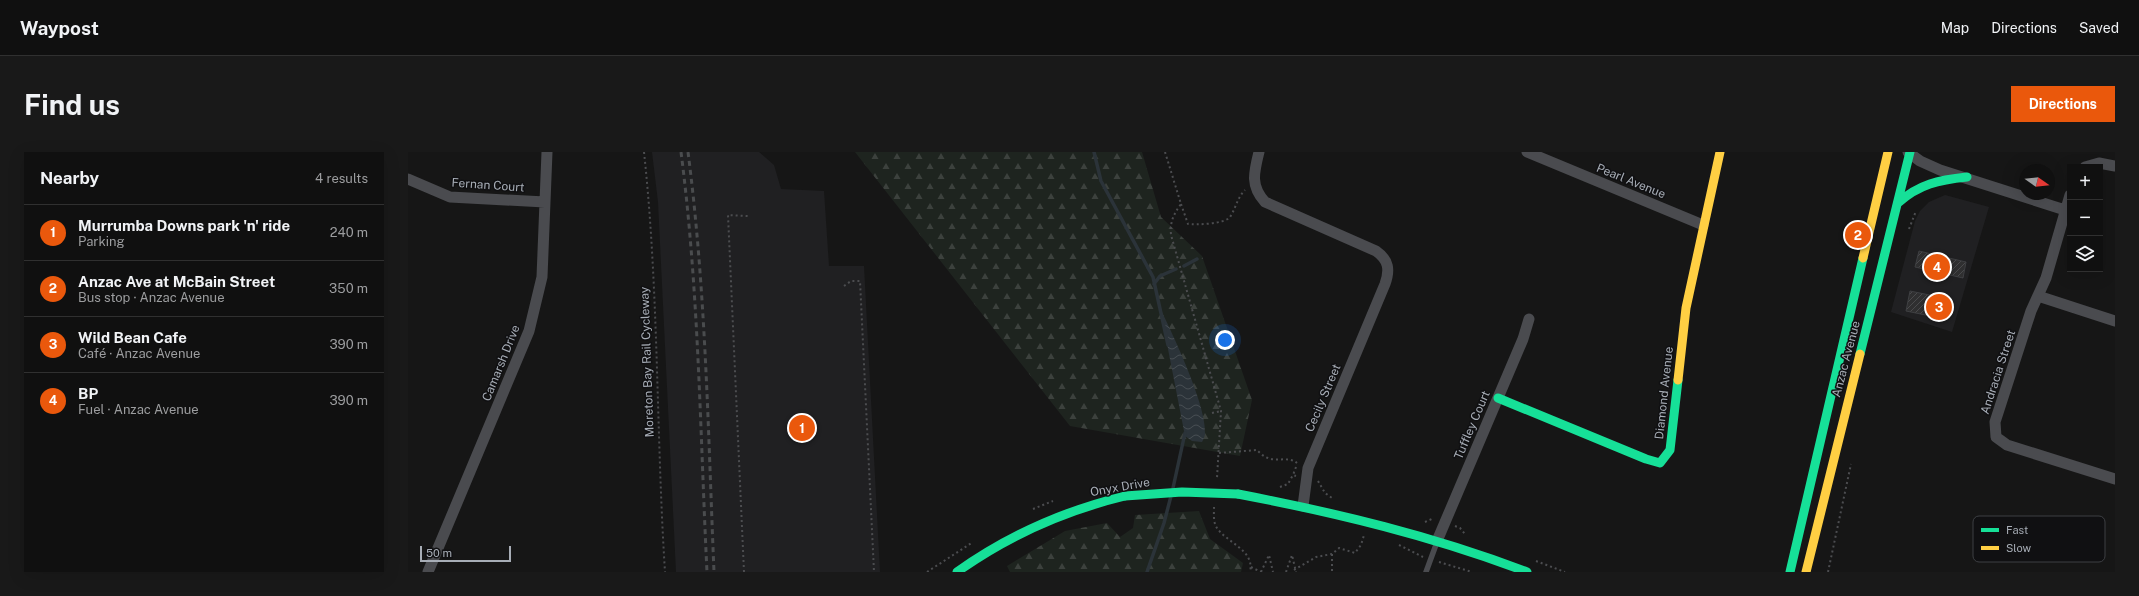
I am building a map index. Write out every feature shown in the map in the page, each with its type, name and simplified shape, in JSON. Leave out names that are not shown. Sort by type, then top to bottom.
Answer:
[{"type":"main road","name":"Diamond Avenue","points":[[1498,398],[1646,459],[1660,463],[1670,450],[1686,308],[1720,152]]},
{"type":"main road","name":"Anzac Avenue","points":[[1790,572],[1888,152]]},
{"type":"main road","name":"Anzac Avenue","points":[[1806,572],[1898,203],[1909,153]]},
{"type":"main road","points":[[1898,203],[1920,185],[1928,182],[1967,177]]},
{"type":"main road","name":"Onyx Drive","points":[[957,572],[978,556],[1013,534],[1089,504],[1125,496],[1206,490],[1238,494],[1303,506]]},
{"type":"main road","points":[[1303,506],[1377,523],[1490,557],[1527,572]]},
{"type":"street","name":"Camarsh Drive","points":[[428,572],[529,331],[542,277],[547,152]]},
{"type":"street","points":[[1254,187],[1253,178],[1259,152]]},
{"type":"street","name":"Pearl Avenue","points":[[1527,152],[1703,225]]},
{"type":"street","points":[[1909,153],[1940,170],[1967,177],[2065,210]]},
{"type":"street","points":[[2095,164],[2099,163],[2115,166]]},
{"type":"street","name":"Fernan Court","points":[[408,179],[450,196],[545,202]]},
{"type":"street","name":"Cecily Street","points":[[1254,187],[1259,196],[1272,206],[1376,251],[1386,261],[1388,269],[1385,284],[1308,468],[1303,506]]},
{"type":"street","name":"Andracia Street","points":[[2068,200],[2046,278],[2031,311],[1995,422],[1996,437],[2007,445],[2115,479]]},
{"type":"street","points":[[2038,296],[2115,321]]},
{"type":"street","name":"Tuffley Court","points":[[1437,541],[1523,340],[1529,319]]},
{"type":"lane","points":[[1426,572],[1429,559],[1437,541]]},
{"type":"path","name":"Moreton Bay Rail Cycleway","points":[[644,152],[655,302],[659,475],[666,572]]},
{"type":"path","points":[[1165,152],[1188,224],[1223,221],[1230,216],[1239,196],[1246,190],[1254,187]]},
{"type":"path","points":[[1181,204],[1174,213],[1170,224],[1171,235],[1221,411],[1219,453],[1257,450],[1267,458],[1278,460],[1288,458],[1297,462],[1293,475],[1288,484],[1279,488],[1274,487]]},
{"type":"path","points":[[744,572],[728,215],[748,216]]},
{"type":"path","points":[[844,286],[851,281],[860,281],[874,572]]},
{"type":"path","points":[[1212,413],[1221,411]]},
{"type":"path","points":[[1293,475],[1306,478]]},
{"type":"path","points":[[1214,515],[1217,528],[1247,555],[1251,568],[1250,572]]},
{"type":"path","points":[[1357,533],[1371,537]]},
{"type":"path","points":[[1286,572],[1292,555],[1295,571],[1316,557],[1332,554],[1339,548],[1355,553],[1361,545],[1364,535]]},
{"type":"path","points":[[1395,543],[1414,554],[1472,572]]},
{"type":"path","points":[[1332,554],[1332,572]]},
{"type":"path","points":[[1251,568],[1261,572],[1269,555],[1273,572]]},
{"type":"shaded area","points":[[652,152],[759,152],[774,165],[781,189],[824,191],[829,266],[864,266],[880,572],[676,572],[658,202]]},
{"type":"shaded area","points":[[1945,195],[1989,207],[1952,332],[1891,312],[1915,221],[1920,211],[1929,202]]},
{"type":"green space","points":[[855,152],[1142,152],[1161,217],[1202,256],[1252,400],[1240,456],[1070,426]]},
{"type":"green space","points":[[1199,511],[1210,539],[1243,563],[1241,572],[1010,572],[1007,566],[1065,531],[1107,523],[1120,537],[1133,528],[1135,515]]},
{"type":"water","points":[[1160,308],[1173,335],[1201,406],[1205,434],[1202,442],[1192,441],[1185,436]]},
{"type":"building","points":[[1919,251],[1966,262],[1963,278],[1915,267]]},
{"type":"building","points":[[1910,291],[1949,299],[1945,319],[1906,311]]},
{"type":"waterway","points":[[1094,152],[1101,181],[1153,277],[1168,345]]},
{"type":"waterway","points":[[1184,266],[1197,259]]},
{"type":"waterway","points":[[1154,284],[1160,276],[1176,269]]},
{"type":"waterway","points":[[1173,488],[1185,433]]},
{"type":"waterway","points":[[1147,572],[1164,523],[1171,496]]},
{"type":"railway","points":[[681,152],[692,257],[707,572]]},
{"type":"railway","points":[[688,152],[703,309],[714,572]]},
{"type":"traffic: fast","points":[[1860,354],[1910,152]]},
{"type":"traffic: fast","points":[[1898,203],[1922,187],[1938,182],[1967,177]]},
{"type":"traffic: fast","points":[[1790,572],[1863,258]]},
{"type":"traffic: fast","points":[[1498,398],[1646,459],[1660,463],[1670,450],[1678,380]]},
{"type":"traffic: fast","points":[[1125,496],[1182,492],[1238,494]]},
{"type":"traffic: fast","points":[[1238,494],[1312,509],[1384,527],[1456,547],[1527,572]]},
{"type":"traffic: fast","points":[[957,572],[996,547],[1037,526],[1080,509],[1125,496]]},
{"type":"traffic: slow","points":[[1678,380],[1686,308],[1720,152]]},
{"type":"traffic: slow","points":[[1863,258],[1888,152]]},
{"type":"traffic: slow","points":[[1806,572],[1860,354]]},
{"type":"place","name":"Anzac Ave at McBain Street","points":[[1858,235]]},
{"type":"place","name":"BP","points":[[1937,267]]},
{"type":"place","name":"Wild Bean Cafe","points":[[1939,307]]},
{"type":"place","name":"Murrumba Downs park 'n' ride","points":[[802,428]]}]
